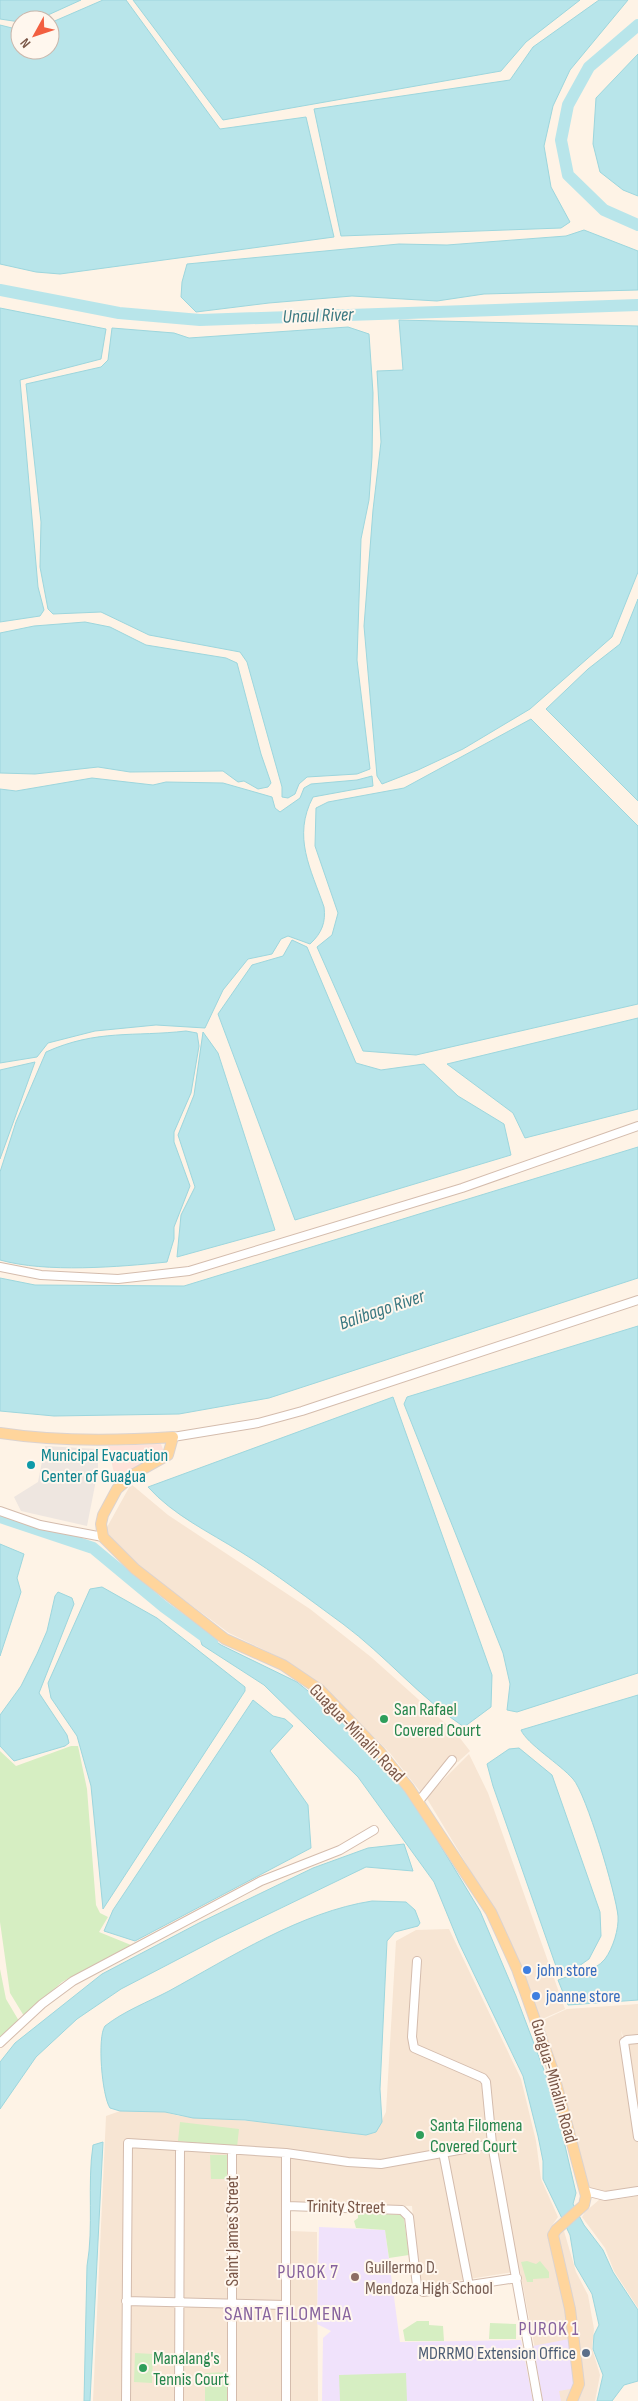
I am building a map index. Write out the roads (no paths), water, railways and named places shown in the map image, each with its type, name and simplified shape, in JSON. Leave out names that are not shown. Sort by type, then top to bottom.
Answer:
[{"type":"main road","points":[[0,1433],[61,1440],[94,1441],[173,1437],[168,1455],[134,1474],[113,1494],[101,1524],[103,1537]]},
{"type":"main road","name":"Guagua-Minalin Road","points":[[103,1537],[135,1569],[224,1639],[283,1665],[320,1690],[380,1752],[419,1801],[491,1912],[517,1969],[552,2068],[586,2191]]},
{"type":"main road","points":[[572,2401],[579,2384],[570,2309],[554,2238],[556,2230],[580,2210],[586,2201],[586,2191]]},
{"type":"street","points":[[0,1267],[41,1275],[118,1280],[189,1271],[462,1188],[638,1126]]},
{"type":"street","points":[[173,1437],[258,1423],[302,1411],[638,1300]]},
{"type":"street","points":[[0,1511],[40,1525],[103,1537]]},
{"type":"street","points":[[419,1801],[452,1760]]},
{"type":"street","points":[[0,2043],[42,2004],[73,1981],[261,1881],[340,1850],[374,1830]]},
{"type":"street","points":[[417,1961],[413,2046],[418,2051],[484,2080],[492,2144],[538,2401]]},
{"type":"street","points":[[638,2039],[624,2042],[638,2137]]},
{"type":"street","points":[[126,2401],[128,2143],[286,2153],[348,2162],[381,2164],[492,2144]]},
{"type":"street","points":[[179,2401],[180,2147]]},
{"type":"street","name":"Saint James Street","points":[[232,2150],[232,2401]]},
{"type":"street","points":[[443,2152],[469,2286]]},
{"type":"street","points":[[286,2153],[286,2401]]},
{"type":"street","points":[[586,2191],[605,2196],[638,2191]]},
{"type":"street","name":"Trinity Street","points":[[287,2206],[402,2210],[409,2217],[418,2288],[423,2292],[517,2278]]},
{"type":"street","points":[[126,2301],[180,2304],[285,2305]]},
{"type":"water","points":[[0,0],[81,0],[59,10],[10,10],[10,20],[0,19]]},
{"type":"water","points":[[103,0],[126,0],[220,129],[306,117],[334,237],[60,274],[36,272],[0,264],[0,25],[10,28],[10,60],[60,60],[60,19]]},
{"type":"water","points":[[133,0],[580,0],[526,42],[501,71],[223,120]]},
{"type":"water","points":[[599,0],[628,0],[570,70],[553,106],[544,146],[551,187],[570,222],[561,228],[341,236],[314,109],[510,80],[533,47]]},
{"type":"water","points":[[638,54],[638,196],[623,190],[600,172],[593,144],[596,98]]},
{"type":"water","points":[[584,230],[638,251],[638,290],[484,294],[437,301],[352,296],[269,303],[196,312],[181,297],[182,282],[187,264],[399,244],[447,245],[566,236]]},
{"type":"water","points":[[0,308],[106,329],[101,359],[20,380],[38,587],[44,610],[40,616],[0,622]]},
{"type":"water","points":[[399,320],[638,326],[638,572],[612,637],[530,709],[463,749],[382,784],[377,776],[364,626],[373,510],[381,442],[377,371],[403,370]]},
{"type":"water","points":[[348,327],[369,334],[373,393],[369,500],[361,539],[357,660],[370,769],[357,774],[307,777],[299,784],[295,794],[288,798],[282,797],[282,787],[247,662],[240,652],[149,635],[101,612],[53,614],[48,609],[40,567],[41,522],[26,384],[101,367],[108,360],[112,328],[174,333],[189,338]]},
{"type":"water","points":[[638,599],[638,801],[546,709],[588,669],[620,644]]},
{"type":"water","points":[[85,622],[110,627],[146,645],[226,658],[237,663],[261,754],[271,783],[268,787],[258,789],[244,781],[238,782],[223,771],[130,772],[98,767],[35,774],[0,773],[0,633],[34,626]]},
{"type":"water","points":[[531,719],[638,826],[638,1004],[416,1055],[363,1051],[317,947],[332,935],[338,913],[315,846],[316,808],[328,802],[404,788]]},
{"type":"water","points":[[372,776],[373,786],[313,797],[307,812],[304,826],[306,853],[324,907],[324,922],[318,936],[310,944],[288,936],[281,939],[272,954],[248,959],[223,990],[205,1028],[156,1025],[95,1031],[48,1043],[37,1057],[0,1063],[0,789],[16,791],[92,778],[153,785],[166,782],[223,783],[272,797],[275,808],[280,812],[300,798],[304,788],[311,784],[357,780]]},
{"type":"water","points":[[292,940],[307,947],[356,1063],[381,1070],[424,1064],[458,1096],[504,1124],[511,1155],[295,1220],[218,1014],[252,965],[283,956]]},
{"type":"water","points":[[638,1018],[638,1109],[525,1138],[513,1113],[447,1064]]},
{"type":"water","points":[[186,1031],[197,1033],[199,1046],[191,1093],[174,1132],[174,1142],[190,1186],[174,1227],[174,1239],[167,1262],[127,1266],[60,1268],[18,1264],[0,1260],[0,1172],[16,1122],[46,1052],[82,1040],[99,1037]]},
{"type":"water","points":[[203,1032],[218,1053],[275,1230],[177,1257],[181,1215],[195,1187],[178,1135],[194,1095]]},
{"type":"water","points":[[35,1062],[0,1159],[0,1070]]},
{"type":"water","name":"Balibago River","points":[[638,1147],[638,1278],[269,1398],[179,1414],[54,1416],[0,1411],[0,1278],[35,1285],[184,1286]]},
{"type":"water","points":[[638,1326],[638,1673],[517,1712],[507,1710],[510,1684],[503,1653],[404,1404],[407,1397]]},
{"type":"water","points":[[393,1397],[492,1675],[491,1707],[464,1727],[432,1703],[359,1636],[267,1569],[180,1515],[148,1487]]},
{"type":"water","points":[[0,1544],[24,1554],[17,1578],[21,1592],[0,1656]]},
{"type":"water","points":[[102,1587],[157,1618],[245,1687],[245,1691],[103,1909],[91,1786],[77,1736],[51,1698],[48,1683],[90,1589]]},
{"type":"water","points":[[58,1592],[72,1598],[74,1604],[39,1693],[67,1735],[69,1743],[65,1746],[14,1761],[0,1746],[0,1715],[21,1686],[37,1654],[47,1631],[55,1596]]},
{"type":"water","points":[[197,1628],[221,1645],[297,1682],[329,1708],[390,1770],[421,1813],[480,1911],[516,1996],[553,2094],[576,2193],[573,2204],[584,2225],[603,2250],[613,2272],[638,2310],[638,2381],[624,2385],[612,2401],[597,2401],[603,2375],[593,2349],[594,2335],[599,2325],[592,2294],[575,2265],[570,2235],[543,2179],[543,2161],[523,2076],[459,1943],[434,1882],[358,1777],[264,1685],[202,1645]]},
{"type":"water","points":[[638,1695],[638,2000],[568,2005],[558,1980],[590,1970],[605,1959],[615,1938],[618,1921],[616,1904],[600,1845],[579,1788],[567,1773],[524,1736],[521,1730]]},
{"type":"water","points":[[253,1700],[273,1716],[285,1719],[293,1726],[270,1751],[308,1805],[311,1848],[135,1941],[104,1931],[113,1910]]},
{"type":"water","points":[[519,1748],[552,1775],[600,1912],[601,1936],[589,1959],[579,1966],[558,1972],[487,1764],[509,1749]]},
{"type":"water","points":[[404,1844],[413,1871],[366,1867],[217,1939],[121,1989],[77,2019],[36,2057],[0,2109],[0,2062],[15,2043],[102,1974],[199,1923],[313,1868],[368,1848]]},
{"type":"water","points":[[372,1901],[406,1902],[415,1910],[420,1923],[418,1926],[395,1932],[387,1941],[380,2089],[382,2122],[376,2132],[366,2135],[245,2120],[193,2118],[165,2112],[120,2111],[110,2108],[101,2067],[101,2042],[105,2026],[128,2011],[169,1991],[267,1937],[319,1915]]},
{"type":"water","points":[[103,2142],[90,2401],[84,2401],[91,2160],[93,2145]]},
{"type":"waterway","points":[[638,25],[589,67],[568,105],[561,140],[568,175],[604,210],[638,225]]},
{"type":"waterway","name":"Unaul River","points":[[0,290],[119,313],[200,320],[638,305]]},
{"type":"waterway","points":[[0,1517],[93,1548],[164,1607],[212,1642]]},
{"type":"place","name":"Municipal Evacuation Center of Guagua","points":[[31,1465]]},
{"type":"place","name":"San Rafael Covered Court","points":[[384,1719]]},
{"type":"place","name":"john store","points":[[527,1970]]},
{"type":"place","name":"joanne store","points":[[536,1996]]},
{"type":"place","name":"Santa Filomena Covered Court","points":[[420,2135]]},
{"type":"place","name":"Guillermo D. Mendoza High School","points":[[355,2277]]},
{"type":"place","name":"MDRRMO Extension Office","points":[[586,2353]]},
{"type":"place","name":"Manalang's Tennis Court","points":[[143,2368]]},
{"type":"district","name":"PUROK 7","points":[[308,2272]]},
{"type":"district","name":"SANTA FILOMENA","points":[[288,2314]]},
{"type":"district","name":"PUROK 1","points":[[549,2329]]}]
